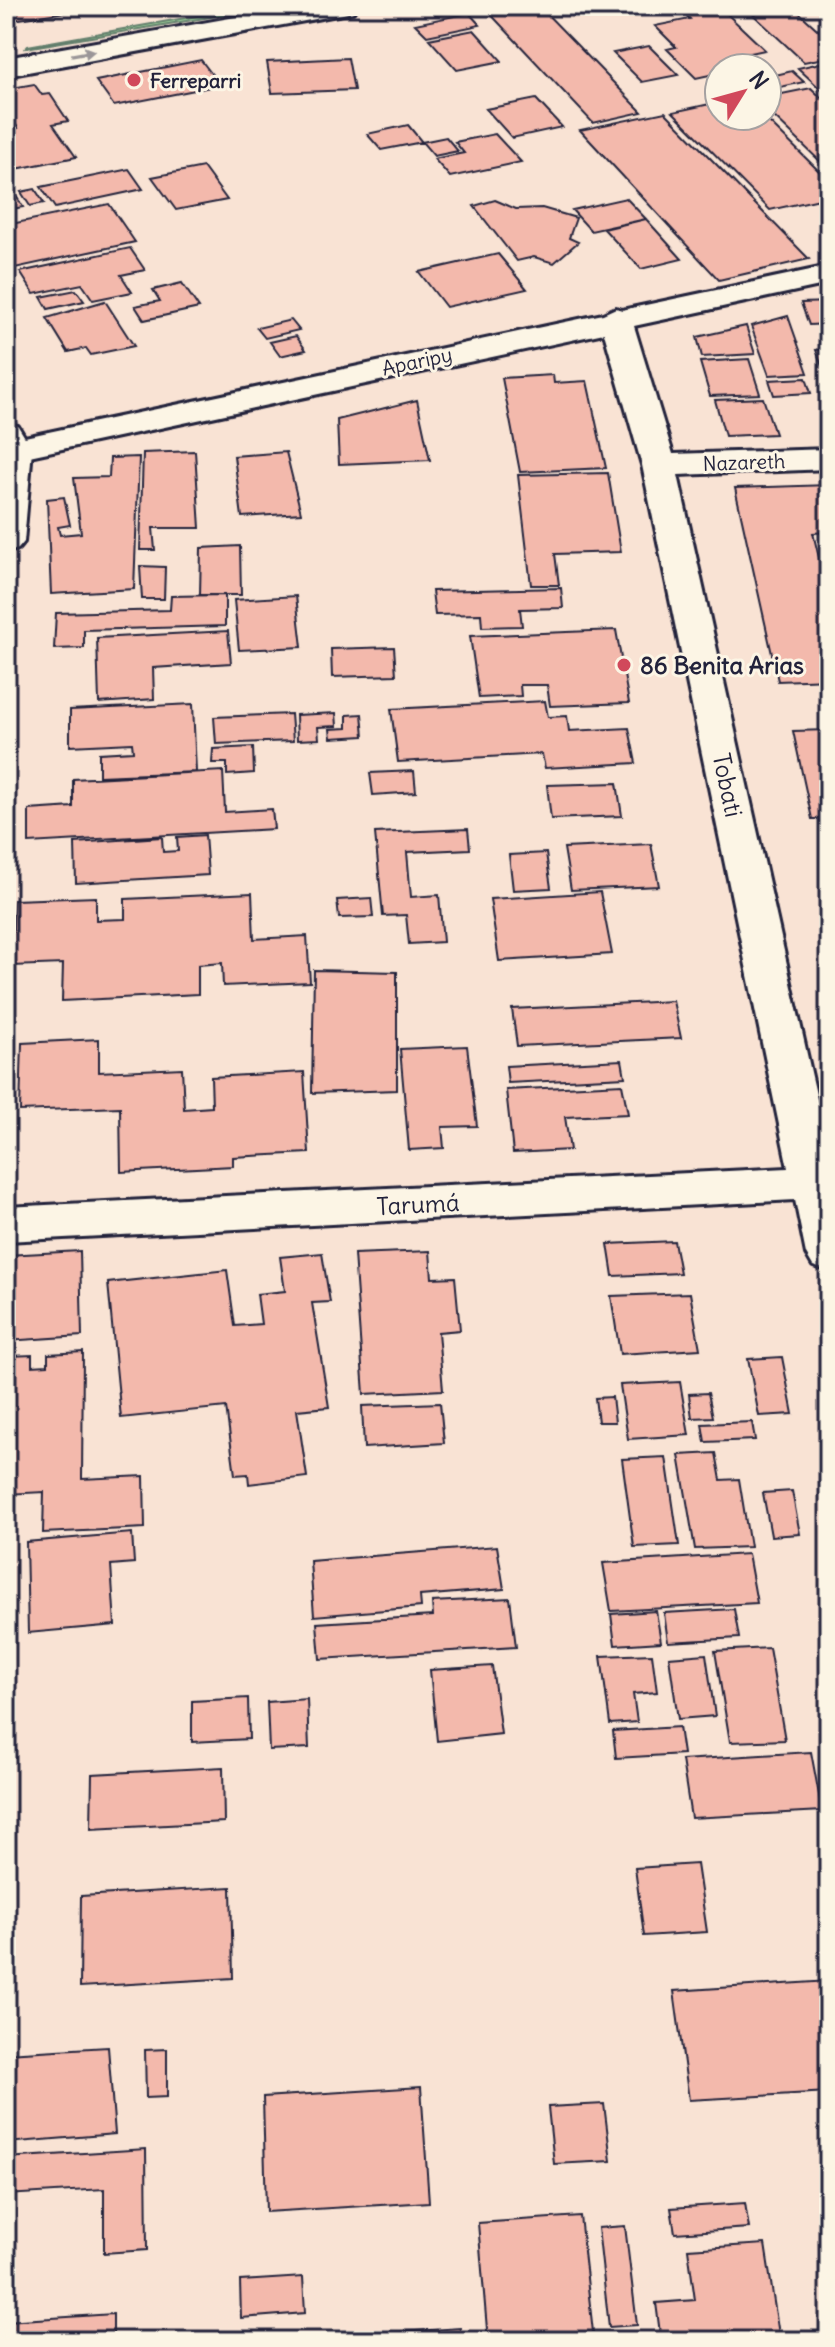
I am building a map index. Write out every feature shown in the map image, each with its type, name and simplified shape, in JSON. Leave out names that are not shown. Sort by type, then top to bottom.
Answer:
[{"type":"street","points":[[6,67],[343,6]]},
{"type":"street","name":"Aparipy","points":[[9,444],[829,275]]},
{"type":"street","name":"Tobati","points":[[616,318],[659,465],[822,1183],[829,1254]]},
{"type":"street","points":[[6,542],[9,444]]},
{"type":"street","name":"Nazareth","points":[[659,465],[829,459]]},
{"type":"street","name":"Tarumá","points":[[6,1224],[822,1183]]},
{"type":"green space","points":[[253,6],[275,6],[26,48],[28,46]]},
{"type":"building","points":[[6,6],[90,6],[91,8],[6,21]]},
{"type":"building","points":[[427,6],[467,6],[470,9],[436,15]]},
{"type":"building","points":[[483,6],[539,6],[642,112],[593,123]]},
{"type":"building","points":[[744,6],[792,6],[829,40],[829,57],[804,62]]},
{"type":"building","points":[[712,9],[717,13],[725,12],[765,50],[703,52],[703,76],[696,78],[667,49],[676,47],[655,26],[690,19],[685,14]]},
{"type":"building","points":[[469,13],[480,25],[427,36],[415,24]]},
{"type":"building","points":[[474,30],[502,61],[457,70],[429,39]]},
{"type":"building","points":[[649,46],[678,75],[642,82],[613,53]]},
{"type":"building","points":[[348,58],[354,90],[272,93],[267,62]]},
{"type":"building","points":[[201,60],[220,85],[114,106],[96,81]]},
{"type":"building","points":[[829,61],[829,97],[798,68]]},
{"type":"building","points":[[792,71],[804,82],[783,86],[783,73]]},
{"type":"building","points":[[34,84],[42,95],[50,94],[68,121],[53,124],[76,157],[6,171],[6,131],[18,128],[6,111],[6,89]]},
{"type":"building","points":[[811,88],[829,105],[829,170],[783,125],[783,94]]},
{"type":"building","points":[[536,99],[562,127],[512,138],[486,109]]},
{"type":"building","points":[[703,105],[703,132],[779,132],[829,181],[829,197],[770,210],[673,112]]},
{"type":"building","points":[[665,112],[809,259],[719,280],[580,130]]},
{"type":"building","points":[[408,125],[422,142],[381,150],[367,134]]},
{"type":"building","points":[[495,134],[521,162],[450,177],[434,159],[464,153],[455,142]]},
{"type":"building","points":[[446,137],[458,151],[434,156],[422,142]]},
{"type":"building","points":[[203,167],[227,200],[176,210],[152,177]]},
{"type":"building","points":[[129,169],[143,189],[55,208],[41,187]]},
{"type":"building","points":[[6,180],[23,207],[6,210]]},
{"type":"building","points":[[35,189],[44,203],[30,206],[21,192]]},
{"type":"building","points":[[626,198],[646,219],[591,231],[572,210]]},
{"type":"building","points":[[495,200],[516,209],[542,208],[576,218],[569,238],[578,242],[554,263],[534,257],[517,261],[474,206]]},
{"type":"building","points":[[109,204],[135,242],[15,268],[6,254],[6,225]]},
{"type":"building","points":[[646,219],[682,259],[641,269],[604,229]]},
{"type":"building","points":[[130,248],[145,270],[121,275],[132,292],[93,300],[82,284],[34,294],[20,272]]},
{"type":"building","points":[[498,254],[527,289],[446,307],[419,272]]},
{"type":"building","points":[[182,283],[199,308],[144,320],[135,306],[160,301],[153,290]]},
{"type":"building","points":[[76,290],[84,301],[48,309],[41,297]]},
{"type":"building","points":[[105,301],[134,346],[91,355],[86,348],[68,352],[47,318]]},
{"type":"building","points":[[829,302],[829,324],[809,325],[801,303]]},
{"type":"building","points":[[788,316],[808,373],[769,375],[751,326]]},
{"type":"building","points":[[291,320],[299,330],[265,338],[257,328]]},
{"type":"building","points":[[746,326],[755,354],[702,357],[697,337]]},
{"type":"building","points":[[296,336],[306,350],[280,356],[270,342]]},
{"type":"building","points":[[829,349],[829,368],[823,369],[816,350]]},
{"type":"building","points":[[749,359],[760,394],[710,396],[700,362]]},
{"type":"building","points":[[553,375],[554,383],[587,381],[606,468],[520,472],[502,378]]},
{"type":"building","points":[[806,378],[811,393],[774,395],[769,380]]},
{"type":"building","points":[[763,398],[775,434],[725,436],[715,400]]},
{"type":"building","points":[[417,400],[430,460],[339,464],[337,420]]},
{"type":"building","points":[[195,451],[200,528],[153,528],[155,550],[140,550],[143,453]]},
{"type":"building","points":[[286,452],[301,513],[242,517],[234,456]]},
{"type":"building","points":[[139,457],[134,589],[51,594],[47,499],[64,497],[70,525],[58,527],[60,535],[81,533],[74,478],[109,477],[110,458]]},
{"type":"building","points":[[608,473],[621,552],[555,554],[559,585],[531,585],[518,475]]},
{"type":"building","points":[[829,485],[829,532],[813,533],[829,599],[829,679],[778,681],[735,488]]},
{"type":"building","points":[[240,546],[241,595],[200,595],[201,548]]},
{"type":"building","points":[[140,566],[165,567],[164,599],[142,599]]},
{"type":"building","points":[[561,588],[563,608],[520,609],[522,626],[482,627],[481,614],[435,615],[432,591]]},
{"type":"building","points":[[225,595],[225,626],[84,630],[84,648],[54,649],[56,613],[170,610],[171,596]]},
{"type":"building","points":[[296,596],[302,647],[239,650],[234,600]]},
{"type":"building","points":[[616,630],[629,703],[550,706],[547,685],[520,685],[521,696],[479,698],[470,636]]},
{"type":"building","points":[[228,631],[231,663],[153,668],[154,699],[99,703],[97,638]]},
{"type":"building","points":[[394,647],[396,675],[332,677],[331,649]]},
{"type":"building","points":[[545,701],[548,717],[567,716],[569,731],[629,728],[636,763],[545,768],[542,754],[398,762],[391,709]]},
{"type":"building","points":[[193,704],[196,772],[99,776],[99,753],[133,751],[132,743],[70,746],[70,710]]},
{"type":"building","points":[[336,713],[337,726],[318,727],[319,739],[297,740],[296,715]]},
{"type":"building","points":[[291,714],[293,741],[216,744],[214,717]]},
{"type":"building","points":[[362,714],[364,736],[331,738],[330,729],[347,728],[347,715]]},
{"type":"building","points":[[829,730],[829,819],[812,819],[793,731]]},
{"type":"building","points":[[253,747],[254,773],[227,775],[227,763],[212,763],[213,749]]},
{"type":"building","points":[[223,771],[225,812],[272,809],[274,829],[29,843],[29,810],[73,807],[73,779]]},
{"type":"building","points":[[414,771],[416,792],[373,795],[370,773]]},
{"type":"building","points":[[617,783],[622,816],[551,819],[547,785]]},
{"type":"building","points":[[468,829],[470,849],[407,852],[411,897],[439,895],[443,942],[409,944],[406,915],[383,916],[375,833]]},
{"type":"building","points":[[205,835],[208,875],[76,883],[75,843],[162,837],[163,852],[178,851],[177,837]]},
{"type":"building","points":[[651,844],[659,886],[571,890],[564,848]]},
{"type":"building","points":[[546,853],[551,888],[513,890],[509,855]]},
{"type":"building","points":[[600,892],[612,954],[499,961],[490,899]]},
{"type":"building","points":[[252,893],[254,939],[307,936],[310,982],[223,986],[222,963],[198,965],[198,994],[62,1001],[63,964],[12,966],[14,900],[96,897],[96,920],[125,919],[125,899]]},
{"type":"building","points":[[371,898],[373,917],[339,918],[337,900]]},
{"type":"building","points":[[314,970],[397,972],[397,1090],[312,1093]]},
{"type":"building","points":[[673,1001],[681,1038],[517,1046],[512,1009]]},
{"type":"building","points":[[99,1039],[99,1072],[182,1068],[184,1109],[212,1107],[211,1077],[304,1072],[309,1153],[233,1157],[233,1166],[121,1172],[120,1107],[20,1111],[22,1043]]},
{"type":"building","points":[[467,1046],[477,1126],[442,1127],[444,1148],[409,1150],[400,1049]]},
{"type":"building","points":[[622,1060],[625,1077],[508,1083],[506,1066]]},
{"type":"building","points":[[622,1084],[628,1114],[565,1117],[570,1150],[513,1153],[506,1090]]},
{"type":"building","points":[[674,1241],[680,1273],[613,1276],[608,1244]]},
{"type":"building","points":[[80,1251],[82,1336],[6,1341],[6,1255]]},
{"type":"building","points":[[430,1251],[432,1278],[455,1277],[460,1330],[438,1332],[443,1390],[364,1394],[354,1254]]},
{"type":"building","points":[[322,1253],[330,1302],[312,1303],[329,1407],[297,1410],[307,1477],[249,1484],[248,1474],[235,1475],[226,1407],[121,1418],[108,1283],[227,1270],[235,1326],[261,1324],[257,1294],[285,1291],[280,1257]]},
{"type":"building","points":[[690,1293],[700,1349],[620,1354],[611,1296]]},
{"type":"building","points":[[83,1352],[82,1479],[144,1476],[145,1528],[43,1533],[44,1492],[6,1494],[10,1356],[32,1355],[32,1366],[48,1365],[48,1354]]},
{"type":"building","points":[[782,1357],[793,1414],[759,1416],[748,1359]]},
{"type":"building","points":[[680,1382],[689,1435],[628,1439],[620,1385]]},
{"type":"building","points":[[708,1393],[713,1417],[692,1418],[689,1394]]},
{"type":"building","points":[[612,1397],[615,1422],[598,1422],[595,1398]]},
{"type":"building","points":[[440,1403],[444,1443],[364,1448],[362,1406]]},
{"type":"building","points":[[752,1422],[755,1440],[705,1442],[702,1424]]},
{"type":"building","points":[[716,1453],[721,1480],[739,1479],[750,1547],[695,1549],[679,1455]]},
{"type":"building","points":[[666,1457],[679,1545],[634,1547],[622,1459]]},
{"type":"building","points":[[792,1491],[800,1534],[771,1536],[763,1493]]},
{"type":"building","points":[[132,1533],[134,1563],[111,1565],[115,1625],[28,1633],[26,1542]]},
{"type":"building","points":[[497,1546],[504,1589],[420,1596],[421,1607],[314,1616],[310,1561]]},
{"type":"building","points":[[748,1554],[757,1603],[611,1611],[603,1563]]},
{"type":"building","points":[[510,1598],[516,1647],[320,1659],[317,1623],[433,1616],[432,1602]]},
{"type":"building","points":[[734,1609],[739,1638],[668,1642],[664,1613]]},
{"type":"building","points":[[656,1611],[661,1642],[615,1645],[611,1614]]},
{"type":"building","points":[[769,1648],[785,1740],[730,1742],[715,1651]]},
{"type":"building","points":[[652,1654],[657,1692],[633,1694],[637,1722],[610,1724],[601,1656]]},
{"type":"building","points":[[706,1654],[715,1716],[678,1719],[669,1657]]},
{"type":"building","points":[[492,1666],[501,1734],[437,1741],[430,1670]]},
{"type":"building","points":[[248,1698],[249,1739],[192,1742],[192,1701]]},
{"type":"building","points":[[307,1699],[309,1748],[269,1750],[267,1702]]},
{"type":"building","points":[[679,1727],[683,1754],[616,1758],[613,1731]]},
{"type":"building","points":[[811,1752],[822,1811],[691,1818],[682,1760]]},
{"type":"building","points":[[223,1767],[224,1822],[91,1829],[92,1774]]},
{"type":"building","points":[[697,1864],[707,1932],[644,1936],[635,1868]]},
{"type":"building","points":[[231,1887],[233,1978],[80,1987],[81,1896]]},
{"type":"building","points":[[829,1981],[829,2092],[689,2100],[674,1991]]},
{"type":"building","points":[[108,2047],[115,2134],[6,2143],[6,2053]]},
{"type":"building","points":[[167,2049],[167,2097],[146,2098],[145,2050]]},
{"type":"building","points":[[421,2087],[429,2202],[266,2212],[263,2097]]},
{"type":"building","points":[[604,2104],[611,2161],[554,2164],[548,2107]]},
{"type":"building","points":[[146,2149],[147,2250],[104,2253],[104,2189],[6,2195],[6,2158]]},
{"type":"building","points":[[745,2203],[749,2228],[675,2233],[671,2208]]},
{"type":"building","points":[[580,2216],[594,2341],[488,2341],[478,2223]]},
{"type":"building","points":[[625,2226],[637,2325],[609,2327],[598,2228]]},
{"type":"building","points":[[765,2244],[780,2341],[661,2341],[656,2303],[695,2300],[688,2249]]},
{"type":"building","points":[[303,2277],[305,2313],[241,2318],[240,2281]]},
{"type":"building","points":[[113,2314],[113,2341],[6,2341],[6,2321]]},
{"type":"building","points":[[460,2328],[461,2341],[325,2341],[325,2337]]},
{"type":"building","points":[[306,2337],[306,2341],[235,2341]]},
{"type":"place","name":"Ferreparri","points":[[134,80]]},
{"type":"place","name":"86 Benita Arias","points":[[624,665]]}]
